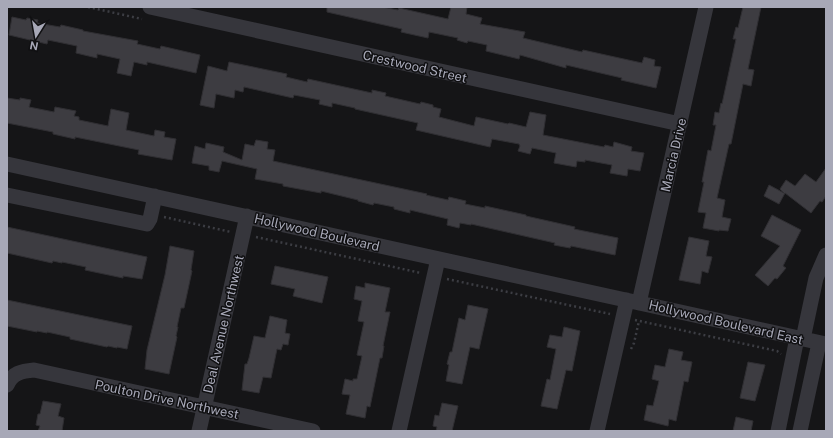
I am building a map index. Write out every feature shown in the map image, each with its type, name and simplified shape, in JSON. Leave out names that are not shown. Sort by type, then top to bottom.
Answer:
[{"type":"street","name":"Crestwood Street","points":[[150,7],[204,13],[680,124]]},
{"type":"street","name":"Marcia Drive","points":[[597,431],[623,317],[633,301],[680,124],[706,7]]},
{"type":"street","name":"Hollywood Boulevard","points":[[7,164],[633,301]]},
{"type":"street","points":[[7,195],[147,224],[155,196]]},
{"type":"street","name":"Deal Avenue Northwest","points":[[199,431],[247,216]]},
{"type":"street","points":[[778,431],[793,358],[800,338],[816,278],[826,255]]},
{"type":"street","points":[[399,431],[438,259]]},
{"type":"street","name":"Hollywood Boulevard East","points":[[633,301],[823,344]]},
{"type":"street","points":[[800,431],[823,344]]},
{"type":"street","name":"Poulton Drive Northwest","points":[[7,385],[8,381],[14,375],[14,369],[34,370],[313,431]]},
{"type":"path","points":[[151,214],[777,351],[785,356],[793,358]]},
{"type":"building","points":[[327,7],[382,7],[398,10],[399,8],[448,19],[451,7],[467,7],[466,14],[482,18],[480,24],[525,32],[523,38],[582,52],[583,50],[642,63],[644,57],[655,60],[654,66],[661,67],[656,88],[621,80],[622,78],[566,65],[566,68],[520,55],[519,59],[486,51],[487,45],[468,41],[467,43],[457,40],[458,38],[429,32],[428,38],[401,32],[402,29],[327,12]]},
{"type":"building","points":[[743,7],[761,7],[748,69],[754,70],[751,86],[743,84],[731,144],[729,144],[717,198],[725,200],[722,217],[731,219],[728,231],[719,231],[703,228],[706,213],[698,212],[708,150],[711,151],[716,125],[713,125],[715,112],[719,113],[721,103],[722,104],[736,39],[733,39],[736,27],[738,28]]},
{"type":"building","points":[[12,17],[26,20],[27,18],[38,20],[37,23],[60,27],[61,25],[83,31],[138,41],[137,44],[160,49],[161,46],[200,55],[196,73],[147,62],[147,65],[134,62],[131,76],[117,73],[120,59],[97,54],[97,58],[76,53],[77,46],[48,40],[47,44],[9,35]]},
{"type":"building","points":[[229,62],[287,74],[286,77],[307,82],[308,79],[372,93],[372,90],[386,93],[385,96],[420,104],[421,102],[433,105],[433,107],[441,109],[439,117],[474,126],[476,117],[526,127],[530,112],[546,115],[543,135],[604,147],[605,145],[613,147],[614,142],[632,147],[631,151],[644,153],[640,171],[628,169],[627,176],[610,173],[612,165],[585,160],[585,162],[577,161],[576,167],[554,163],[556,153],[532,148],[530,154],[518,151],[520,146],[519,144],[492,139],[490,147],[416,130],[418,123],[332,103],[332,107],[319,104],[320,100],[294,95],[293,98],[244,87],[243,92],[235,90],[234,98],[216,94],[214,108],[200,105],[208,66],[227,71]]},
{"type":"building","points":[[7,98],[31,100],[29,107],[54,112],[55,107],[76,111],[74,116],[79,117],[79,120],[108,126],[111,109],[129,113],[126,130],[154,136],[155,130],[165,132],[164,137],[176,139],[172,160],[138,154],[139,150],[75,137],[75,139],[53,134],[53,132],[7,123]]},
{"type":"building","points":[[256,140],[268,142],[267,149],[275,150],[273,161],[427,194],[426,195],[448,200],[449,197],[466,201],[465,204],[485,208],[485,206],[526,215],[575,227],[574,229],[618,238],[615,255],[571,246],[570,248],[554,245],[555,243],[471,224],[460,223],[459,228],[447,225],[448,219],[410,210],[410,213],[394,209],[394,207],[374,203],[373,205],[321,191],[321,193],[283,186],[283,184],[255,179],[257,169],[222,161],[219,172],[209,170],[209,166],[192,163],[195,146],[205,149],[206,143],[224,147],[223,152],[242,160],[245,144],[254,146]]},
{"type":"building","points":[[826,168],[826,196],[811,213],[785,193],[779,204],[764,196],[769,185],[784,193],[780,189],[786,180],[795,186],[805,174],[816,182]]},
{"type":"building","points":[[772,215],[801,230],[783,266],[786,268],[777,279],[775,278],[768,286],[755,275],[780,246],[761,236]]},
{"type":"building","points":[[7,227],[147,257],[142,279],[123,276],[123,278],[85,270],[86,267],[62,262],[53,261],[52,263],[7,253]]},
{"type":"building","points":[[689,237],[709,241],[706,256],[712,257],[708,273],[702,271],[700,284],[679,280]]},
{"type":"building","points":[[170,246],[194,251],[192,271],[184,308],[181,308],[177,327],[177,337],[169,374],[145,369],[147,350],[165,275]]},
{"type":"building","points":[[275,266],[328,277],[322,303],[293,296],[295,289],[271,284]]},
{"type":"building","points":[[365,283],[390,288],[385,312],[390,312],[382,358],[380,358],[370,407],[367,406],[365,418],[346,414],[350,395],[342,394],[345,379],[353,381],[353,379],[357,379],[362,356],[357,355],[364,322],[358,321],[362,301],[354,299],[356,286],[365,288]]},
{"type":"building","points":[[7,300],[132,326],[127,349],[107,347],[70,339],[70,337],[47,332],[37,332],[7,326]]},
{"type":"building","points":[[468,305],[488,309],[479,349],[470,347],[462,384],[446,381],[449,365],[447,364],[450,352],[452,352],[459,318],[465,320]]},
{"type":"building","points":[[270,316],[287,320],[285,333],[290,334],[288,345],[283,344],[281,350],[277,349],[271,378],[263,377],[259,393],[242,390],[245,364],[247,364],[249,358],[254,336],[265,338]]},
{"type":"building","points":[[564,327],[580,331],[572,371],[566,370],[557,409],[541,406],[547,379],[550,380],[556,349],[547,347],[550,335],[562,337]]},
{"type":"building","points":[[669,349],[683,352],[681,360],[692,362],[688,382],[684,381],[676,421],[669,419],[668,426],[644,420],[647,405],[653,406],[659,381],[652,379],[655,365],[665,367]]},
{"type":"building","points":[[748,362],[765,365],[755,401],[740,398]]},
{"type":"building","points":[[43,401],[61,404],[58,416],[64,418],[62,431],[38,431],[40,426],[36,425]]},
{"type":"building","points":[[442,403],[458,406],[452,431],[436,431],[437,427],[433,426],[435,415],[439,416]]},
{"type":"building","points":[[736,417],[753,421],[751,431],[733,431]]}]
